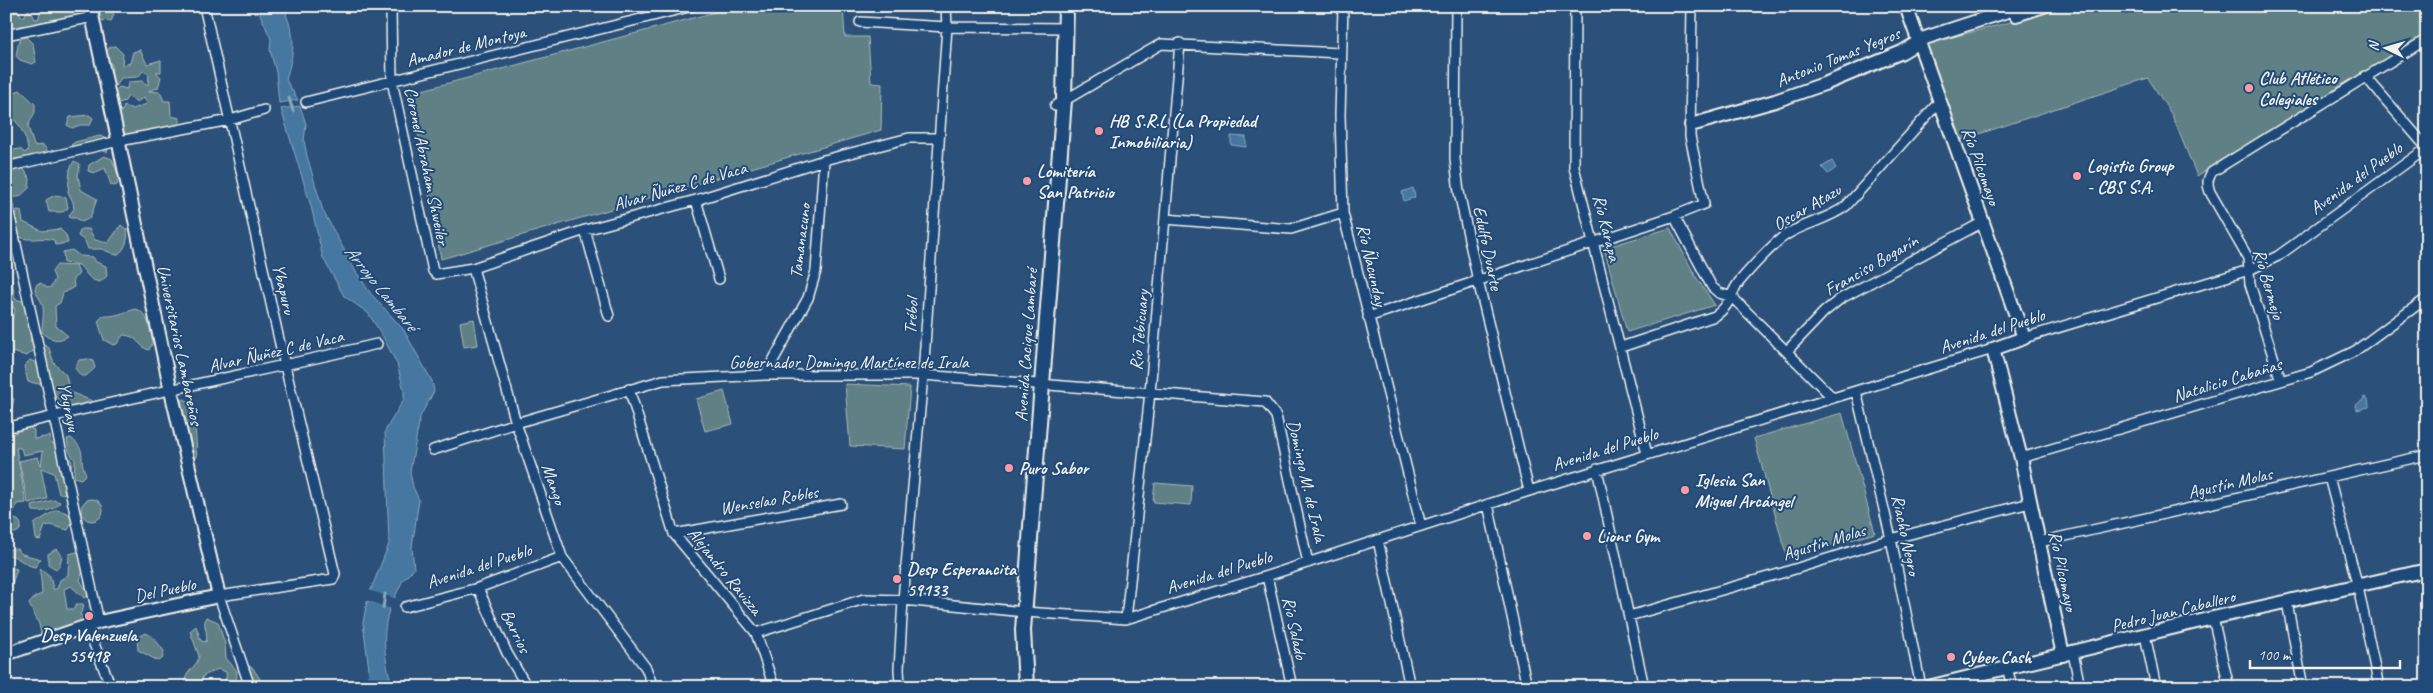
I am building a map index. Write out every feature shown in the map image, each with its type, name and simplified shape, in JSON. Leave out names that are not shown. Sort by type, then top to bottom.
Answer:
[{"type":"main road","name":"Avenida Cacique Lambaré","points":[[1057,6],[1062,28]]},
{"type":"main road","name":"Avenida Cacique Lambaré","points":[[1018,687],[1014,650],[1020,612],[1059,111],[1062,28],[1066,6]]},
{"type":"main road","name":"Avenida Cacique Lambaré","points":[[1020,612],[1026,687]]},
{"type":"street","name":"Ybapuru","points":[[204,6],[335,578]]},
{"type":"street","name":"Coronel Abraham Shweiler","points":[[391,6],[392,81],[433,272]]},
{"type":"street","name":"Amador de Montoya","points":[[306,102],[693,6]]},
{"type":"street","name":"Trébol","points":[[900,687],[899,669],[903,600],[923,375],[947,27],[946,6]]},
{"type":"street","name":"Río Ñacunday","points":[[1343,6],[1340,53],[1343,213],[1421,526]]},
{"type":"street","name":"Edulfo Duarte","points":[[1456,6],[1455,159],[1459,192],[1478,281],[1528,490]]},
{"type":"street","name":"Río Karapa","points":[[1575,6],[1574,167],[1648,454]]},
{"type":"street","points":[[1368,317],[1594,243],[1704,204],[1691,149],[1692,6]]},
{"type":"street","name":"Río Pilcomayo","points":[[1906,6],[2024,338]]},
{"type":"street","name":"Antonio Tomas Yegros","points":[[1691,125],[1775,101],[1827,83],[1918,44],[1925,38],[2023,6]]},
{"type":"street","points":[[1918,44],[2044,6]]},
{"type":"street","points":[[6,34],[91,12]]},
{"type":"street","name":"Universitarios Lambareños","points":[[91,12],[171,390],[218,596],[250,687]]},
{"type":"street","points":[[860,22],[947,27],[1062,28]]},
{"type":"street","points":[[2427,39],[2365,76],[2427,148]]},
{"type":"street","points":[[1059,111],[1152,47],[1161,44],[1340,53]]},
{"type":"street","name":"Río Tebicuary","points":[[1126,619],[1150,392],[1180,44]]},
{"type":"street","name":"Río Bermejo","points":[[2281,381],[2251,287],[2246,253],[2210,192],[2207,181],[2212,172],[2365,76]]},
{"type":"street","name":"Oscar Atazu","points":[[1621,348],[1715,316],[1725,308],[1738,284],[1788,232],[1837,213],[1856,198],[1940,102]]},
{"type":"street","points":[[6,167],[119,141],[230,120],[264,110]]},
{"type":"street","name":"Alvar Ñuñez C de Vaca","points":[[433,272],[440,274],[472,268],[584,230],[696,200],[824,160],[909,138],[939,138]]},
{"type":"street","name":"Avenida del Pueblo","points":[[756,633],[864,599],[903,600],[1020,612],[1126,619],[1308,563],[1528,490],[1745,426],[2024,338],[2249,270],[2278,256],[2427,148]]},
{"type":"street","name":"Tamanacuno","points":[[765,375],[808,298],[816,271],[824,160]]},
{"type":"street","name":"Ybyrayu","points":[[6,199],[55,415],[93,624],[111,687]]},
{"type":"street","points":[[696,200],[719,278]]},
{"type":"street","points":[[1165,219],[1291,229],[1343,213]]},
{"type":"street","points":[[1674,216],[1712,287],[1719,293],[1732,297],[1833,398]]},
{"type":"street","name":"Franciso Bogarín","points":[[1787,351],[1824,312],[1840,299],[1983,222]]},
{"type":"street","points":[[584,230],[609,316]]},
{"type":"street","name":"Mango","points":[[472,268],[516,423],[562,557],[646,668],[653,687]]},
{"type":"street","name":"Natalicio Cabañas","points":[[2021,458],[2312,372],[2355,351],[2427,298]]},
{"type":"street","name":"Alvar Ñuñez C de Vaca","points":[[6,428],[55,415],[285,366],[377,344]]},
{"type":"street","name":"Río Pilcomayo","points":[[1993,349],[2021,458],[2039,542],[2068,654],[2080,687]]},
{"type":"street","name":"Gobernador Domingo Martínez de Irala","points":[[433,450],[629,388],[664,380],[765,375],[923,375],[1265,402],[1271,408]]},
{"type":"street","name":"Alejandro Ravizza","points":[[629,388],[674,534],[756,633],[774,687]]},
{"type":"street","name":"Riacho Negro","points":[[1856,391],[1891,539],[1929,686]]},
{"type":"street","name":"Domingo M. de Irala","points":[[1271,408],[1276,416],[1308,563]]},
{"type":"street","name":"Agustín Molas","points":[[2039,542],[2427,455]]},
{"type":"street","points":[[1597,469],[1644,687]]},
{"type":"street","points":[[2329,478],[2358,587],[2379,687]]},
{"type":"street","name":"Agustín Molas","points":[[1629,616],[1782,573],[1891,539],[2030,503]]},
{"type":"street","name":"Wenselao Robles","points":[[674,534],[841,504]]},
{"type":"street","points":[[1488,504],[1527,687]]},
{"type":"street","points":[[1378,540],[1410,687]]},
{"type":"street","name":"Avenida del Pueblo","points":[[405,607],[478,588],[562,557]]},
{"type":"street","name":"Pedro Juan Caballero","points":[[1929,686],[2213,618],[2427,570]]},
{"type":"street","name":"Río Salado","points":[[1267,576],[1292,687]]},
{"type":"street","name":"Del Pueblo","points":[[6,654],[93,624],[218,596],[335,578]]},
{"type":"street","name":"Barrios","points":[[478,588],[507,653],[527,687]]},
{"type":"street","points":[[2287,602],[2303,687]]},
{"type":"street","points":[[2213,618],[2229,687]]},
{"type":"street","points":[[2145,635],[2156,687]]},
{"type":"street","points":[[2008,667],[2012,687]]},
{"type":"green space","points":[[6,6],[15,6],[23,18],[28,10],[31,11],[35,19],[38,19],[40,13],[39,6],[64,6],[72,10],[77,8],[78,14],[76,18],[53,21],[12,34]]},
{"type":"green space","points":[[98,6],[108,6],[114,15],[111,21],[99,20]]},
{"type":"green space","points":[[738,6],[843,6],[845,37],[868,37],[871,83],[882,84],[881,130],[441,259],[411,93]]},
{"type":"green space","name":"Club Atlético Colegiales","points":[[2061,6],[2427,6],[2427,34],[2197,176],[2172,115],[2148,78],[1961,140],[1926,44],[2053,11]]},
{"type":"green space","points":[[22,36],[26,37],[33,44],[36,62],[32,64],[20,60],[16,56]]},
{"type":"green space","points":[[115,46],[123,54],[122,65],[130,63],[133,52],[140,50],[147,64],[161,60],[161,72],[156,72],[161,77],[158,88],[148,91],[160,92],[164,101],[170,101],[171,116],[180,118],[180,128],[123,137],[117,111],[123,110],[124,106],[133,109],[147,104],[144,97],[137,102],[128,96],[125,101],[119,103],[114,92],[119,87],[127,89],[128,82],[142,81],[148,85],[149,74],[143,71],[138,77],[121,78],[117,85],[114,86],[111,79],[112,65],[107,60],[106,53],[110,47]]},
{"type":"green space","points":[[20,90],[35,104],[35,112],[28,126],[34,146],[43,145],[50,154],[13,159],[6,164],[6,154],[12,156],[13,150],[20,149],[25,153],[28,150],[26,139],[19,125],[6,111],[6,96]]},
{"type":"green space","points":[[89,115],[93,118],[90,125],[80,125],[72,128],[67,125],[70,117]]},
{"type":"green space","points":[[100,136],[107,139],[109,146],[107,152],[90,147],[84,154],[71,145],[75,142]]},
{"type":"green space","points":[[104,156],[112,159],[119,177],[117,185],[111,185],[105,168],[94,173],[88,171],[89,165]]},
{"type":"green space","points":[[74,161],[80,164],[78,176],[81,190],[97,199],[90,218],[82,222],[76,218],[70,218],[69,215],[74,209],[68,192],[70,169]]},
{"type":"green space","points":[[16,168],[24,169],[30,179],[29,188],[19,197],[12,197],[7,190]]},
{"type":"green space","points":[[55,195],[66,197],[68,208],[63,212],[49,212],[46,200]]},
{"type":"green space","points":[[17,210],[21,211],[23,222],[42,231],[60,229],[66,235],[68,243],[55,245],[54,240],[20,237],[16,225]]},
{"type":"green space","points":[[121,225],[127,230],[127,241],[122,251],[116,255],[102,249],[88,249],[85,241],[78,236],[81,229],[89,229],[95,240],[108,243]]},
{"type":"green space","points":[[1670,228],[1696,277],[1715,305],[1627,332],[1604,248]]},
{"type":"green space","points":[[72,250],[80,256],[93,257],[96,262],[106,266],[107,276],[100,282],[96,281],[90,278],[79,265],[64,263],[63,252]]},
{"type":"green space","points":[[57,265],[76,266],[79,274],[73,279],[74,287],[63,293],[60,303],[55,306],[56,326],[68,336],[58,339],[47,337],[42,332],[43,306],[35,289],[37,284],[41,283],[47,288],[51,287],[55,279],[52,272]]},
{"type":"green space","points":[[6,278],[12,280],[15,299],[26,302],[34,332],[30,340],[34,350],[27,356],[12,352],[10,358],[6,358],[6,344],[13,338],[6,335],[6,325],[12,320],[15,311],[14,307],[6,308]]},
{"type":"green space","points":[[136,309],[144,314],[148,323],[153,342],[149,350],[128,336],[123,335],[117,344],[113,345],[104,340],[98,321],[103,316],[115,315]]},
{"type":"green space","points":[[474,319],[478,345],[464,347],[460,322]]},
{"type":"green space","points":[[44,345],[49,348],[54,363],[66,375],[70,392],[97,403],[62,413],[58,408],[41,346]]},
{"type":"green space","points":[[88,359],[93,361],[95,368],[86,376],[81,376],[75,368],[79,360]]},
{"type":"green space","points":[[30,360],[39,364],[42,374],[40,384],[28,382],[24,366]]},
{"type":"green space","points":[[845,384],[910,387],[905,449],[850,446]]},
{"type":"green space","points":[[724,391],[733,424],[705,431],[696,399]]},
{"type":"green space","points":[[6,394],[14,399],[11,412],[6,412]]},
{"type":"green space","points":[[184,399],[190,404],[193,412],[196,458],[193,457],[180,402]]},
{"type":"green space","points":[[1842,413],[1875,533],[1787,558],[1754,438]]},
{"type":"green space","points":[[28,427],[34,430],[34,439],[50,436],[51,443],[66,450],[72,462],[67,493],[59,494],[54,473],[41,468],[47,499],[28,503],[19,461],[38,457],[41,466],[43,451],[23,455],[21,448],[16,448],[26,503],[17,504],[6,527],[6,445],[12,434]]},
{"type":"green space","points":[[71,438],[80,447],[81,451],[82,463],[86,474],[81,479],[74,477],[75,460],[69,451],[67,439]]},
{"type":"green space","points":[[1155,483],[1192,486],[1191,505],[1153,502]]},
{"type":"green space","points":[[92,499],[102,506],[103,510],[96,520],[92,521],[82,514],[81,510],[88,500]]},
{"type":"green space","points":[[54,500],[60,502],[52,509],[33,511],[32,506]]},
{"type":"green space","points":[[56,510],[66,513],[73,520],[68,530],[50,525],[45,526],[40,540],[36,539],[34,524]]},
{"type":"green space","points":[[14,519],[19,521],[21,526],[19,531],[14,533],[9,531],[7,526],[9,521]]},
{"type":"green space","points":[[6,549],[17,549],[22,554],[41,559],[35,567],[31,566],[10,555],[6,555]]},
{"type":"green space","points":[[56,549],[62,556],[59,567],[56,569],[48,564],[48,554]]},
{"type":"green space","points":[[82,553],[86,562],[80,580],[88,596],[84,598],[71,586],[64,589],[67,609],[74,609],[76,604],[83,604],[84,607],[80,614],[85,620],[84,624],[42,638],[39,624],[29,604],[35,597],[42,594],[40,568],[50,576],[53,589],[57,589],[60,580],[68,575],[69,554]]},
{"type":"green space","points":[[6,566],[17,569],[12,584],[6,584]]},
{"type":"green space","points":[[206,617],[218,622],[225,644],[226,658],[237,671],[236,687],[220,687],[226,679],[226,672],[218,669],[203,676],[201,687],[187,687],[185,682],[187,674],[199,656],[190,631],[196,626],[201,641],[206,642]]},
{"type":"green space","points":[[146,633],[153,637],[164,651],[162,659],[158,661],[138,650],[137,637]]},
{"type":"green space","points":[[245,667],[253,668],[265,687],[252,687]]},
{"type":"water","points":[[260,6],[286,6],[293,45],[286,80],[298,100],[279,103],[276,72],[270,50],[271,39],[260,14]]},
{"type":"water","points":[[300,106],[306,124],[304,141],[307,156],[323,211],[356,272],[371,294],[403,329],[432,381],[434,391],[420,417],[410,472],[413,487],[419,500],[412,547],[414,569],[403,580],[394,599],[370,592],[389,544],[385,431],[404,399],[404,390],[397,364],[382,335],[368,313],[344,296],[323,258],[311,206],[281,109]]},
{"type":"water","points":[[1231,136],[1246,137],[1246,147],[1231,145]]},
{"type":"water","points":[[1832,161],[1836,168],[1828,174],[1822,167]]},
{"type":"water","points":[[1413,188],[1415,197],[1404,201],[1402,192]]},
{"type":"water","points":[[2364,397],[2368,399],[2369,407],[2357,410],[2356,405]]},
{"type":"water","points":[[367,601],[390,607],[385,627],[385,647],[387,667],[393,687],[367,687],[369,669],[363,623]]},
{"type":"pier","points":[[368,590],[397,599],[394,602],[377,597],[369,594]]},
{"type":"pier","points":[[368,598],[391,605],[392,609],[365,600]]},
{"type":"waterway","name":"Arroyo Lambaré","points":[[289,98],[293,111]]},
{"type":"waterway","name":"Arroyo Lambaré","points":[[383,608],[385,594]]},
{"type":"place","name":"Club Atlético Colegiales","points":[[2249,88]]},
{"type":"place","name":"HB S.R.L (La Propiedad Inmobiliaria)","points":[[1099,131]]},
{"type":"place","name":"Logistic Group - CBS S.A.","points":[[2077,176]]},
{"type":"place","name":"Lomitería San Patricio","points":[[1027,181]]},
{"type":"place","name":"Puro Sabor","points":[[1009,468]]},
{"type":"place","name":"Iglesia San Miguel Arcángel","points":[[1685,490]]},
{"type":"place","name":"Lions Gym","points":[[1587,536]]},
{"type":"place","name":"Desp Esperancita 59133","points":[[897,579]]},
{"type":"place","name":"Desp Valenzuela 55418","points":[[89,616]]},
{"type":"place","name":"Cyber Cash","points":[[1951,657]]}]
